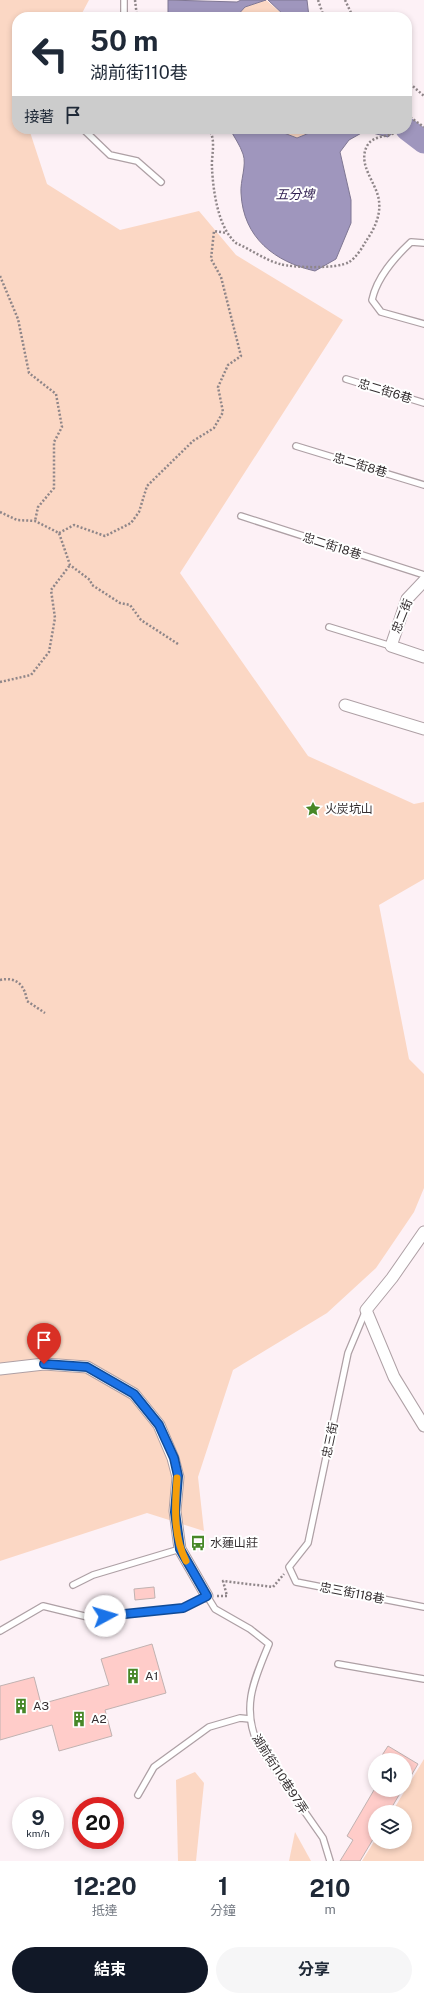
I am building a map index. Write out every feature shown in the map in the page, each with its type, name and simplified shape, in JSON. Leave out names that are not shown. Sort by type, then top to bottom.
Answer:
[{"type":"street","name":"忠二街","points":[[424,581],[407,599],[391,646],[424,657]]},
{"type":"street","points":[[345,705],[424,729]]},
{"type":"street","name":"忠三街","points":[[366,1310],[392,1278],[424,1232]]},
{"type":"street","points":[[366,1310],[394,1377],[424,1426]]},
{"type":"street","points":[[0,1370],[44,1364],[87,1367],[134,1394],[159,1425],[174,1458],[178,1476],[175,1512],[180,1549],[207,1596]]},
{"type":"lane","points":[[124,0],[124,12]]},
{"type":"lane","points":[[88,134],[110,155],[137,161],[161,182]]},
{"type":"lane","points":[[424,243],[411,242],[395,257],[375,289],[372,300],[381,312],[424,324]]},
{"type":"lane","name":"忠二街6巷","points":[[346,379],[424,403]]},
{"type":"lane","name":"忠二街8巷","points":[[296,446],[424,485]]},
{"type":"lane","name":"忠二街18巷","points":[[241,516],[424,575]]},
{"type":"lane","points":[[329,627],[391,646]]},
{"type":"lane","name":"忠三街","points":[[289,1567],[308,1544],[348,1353],[366,1310]]},
{"type":"lane","points":[[73,1585],[93,1575],[180,1549]]},
{"type":"lane","name":"忠三街118巷","points":[[289,1567],[296,1582],[424,1607]]},
{"type":"lane","points":[[0,1631],[43,1606],[92,1618],[183,1608],[207,1596]]},
{"type":"lane","name":"湖前街110巷97弄","points":[[207,1596],[215,1608],[250,1629],[269,1644],[250,1695],[251,1730],[258,1745],[323,1838],[330,1861]]},
{"type":"lane","points":[[338,1664],[424,1679]]},
{"type":"lane","points":[[138,1795],[154,1767],[209,1727],[240,1718],[250,1719]]},
{"type":"path","points":[[135,0],[136,12]]},
{"type":"path","points":[[318,0],[322,12]]},
{"type":"path","points":[[345,0],[351,12]]},
{"type":"path","points":[[412,85],[424,96]]},
{"type":"path","points":[[412,118],[424,127]]},
{"type":"path","points":[[211,134],[213,142],[213,186],[227,233],[236,243],[278,264],[332,267],[349,262],[371,234],[379,213],[378,196],[367,171],[365,159],[366,147],[373,140],[396,134]]},
{"type":"path","points":[[58,533],[74,526],[105,536],[131,523],[139,512],[147,486],[193,441],[214,428],[220,418],[223,412],[218,387],[228,365],[241,356],[221,277],[211,259],[214,231],[227,233]]},
{"type":"path","points":[[0,276],[18,319],[29,373],[56,394],[62,426],[54,442],[54,488],[38,507],[35,521]]},
{"type":"path","points":[[0,512],[17,520],[35,521],[58,533],[70,565],[90,580],[92,585],[120,603],[130,605],[141,620],[178,644]]},
{"type":"path","points":[[0,682],[31,675],[49,652],[56,618],[51,590],[70,565]]},
{"type":"path","points":[[0,980],[6,978],[17,981],[26,990],[27,1001],[45,1013]]},
{"type":"path","points":[[207,1596],[226,1596],[223,1581],[273,1587],[289,1567]]},
{"type":"shaded area","points":[[0,0],[89,0],[83,12],[12,12],[12,134],[31,134],[47,184],[120,230],[199,211],[236,255],[343,320],[180,573],[308,756],[414,804],[424,802],[424,879],[379,905],[409,1059],[424,1074],[424,1188],[414,1212],[376,1268],[327,1313],[233,1370],[198,1477],[204,1531],[147,1513],[0,1561]]},
{"type":"shaded area","points":[[266,0],[280,12],[240,12],[245,7]]},
{"type":"shaded area","points":[[287,134],[307,134],[297,138]]},
{"type":"shaded area","points":[[424,1759],[424,1861],[362,1861],[369,1849],[412,1849],[412,1805],[396,1805],[401,1797],[412,1797],[412,1779]]},
{"type":"shaded area","points":[[195,1772],[204,1783],[196,1861],[178,1861],[176,1780]]},
{"type":"shaded area","points":[[295,1832],[311,1861],[289,1861]]},
{"type":"water","points":[[168,0],[237,2],[241,0],[266,0],[245,7],[240,12],[168,12]]},
{"type":"water","points":[[268,0],[307,0],[308,12],[281,12]]},
{"type":"water","name":"五分埤","points":[[233,134],[287,134],[297,138],[307,134],[360,134],[349,140],[340,152],[351,200],[351,223],[336,259],[315,271],[300,267],[287,261],[264,246],[248,223],[243,209],[241,188],[244,158]]},
{"type":"water","name":"五分埤","points":[[376,134],[391,134],[388,137]]},
{"type":"building","points":[[154,1587],[155,1598],[135,1600],[134,1589]]},
{"type":"building","points":[[152,1644],[166,1693],[105,1710],[112,1736],[59,1751],[52,1725],[0,1740],[0,1686],[34,1677],[41,1704],[109,1685],[101,1659]]},
{"type":"building","points":[[388,1746],[400,1753],[384,1753]]},
{"type":"building","points":[[412,1760],[418,1764],[412,1774]]},
{"type":"building","points":[[370,1797],[398,1797],[393,1805],[368,1805],[368,1848],[360,1861],[340,1861],[353,1840],[347,1836]]},
{"type":"waterway","points":[[412,133],[424,142]]},
{"type":"slow traffic","points":[[177,1478],[175,1512],[180,1549],[186,1561]]},
{"type":"place","name":"火炭坑山","points":[[313,809]]},
{"type":"place","name":"水蓮山莊","points":[[198,1543]]},
{"type":"place","name":"A1","points":[[133,1676]]},
{"type":"place","name":"A3","points":[[21,1706]]},
{"type":"place","name":"A2","points":[[79,1719]]},
{"type":"route","points":[[44,1364],[87,1367],[134,1394],[159,1425],[174,1458],[178,1476],[175,1512],[180,1549],[194,1576],[207,1596],[183,1608],[105,1616]]}]
